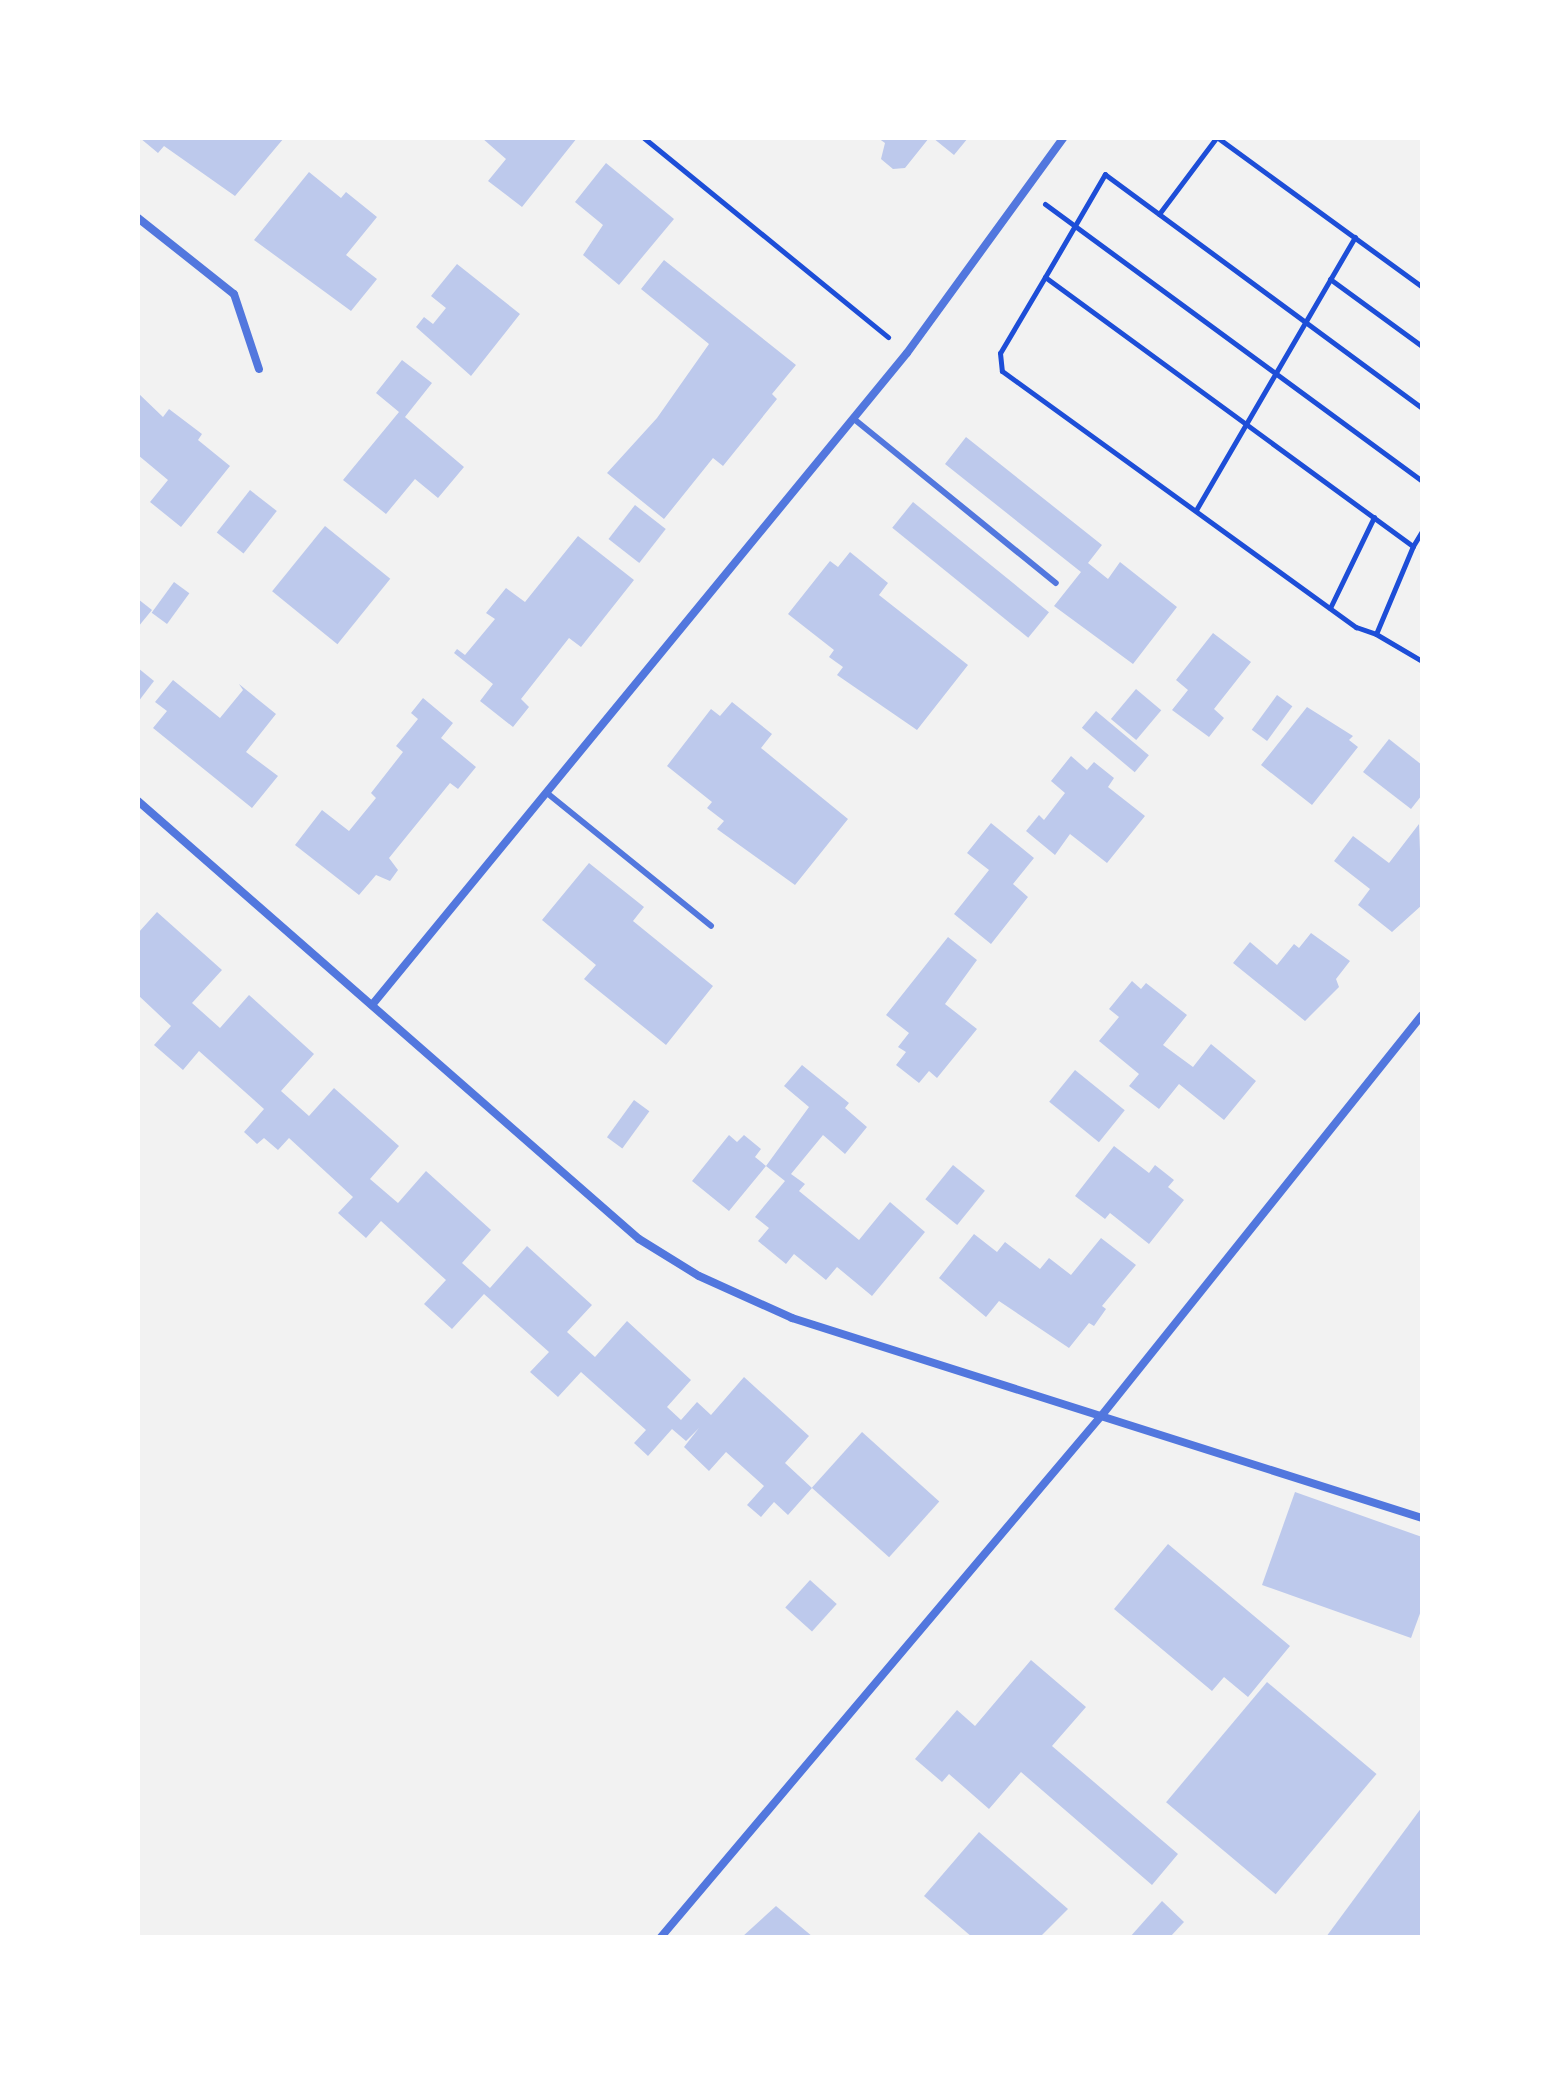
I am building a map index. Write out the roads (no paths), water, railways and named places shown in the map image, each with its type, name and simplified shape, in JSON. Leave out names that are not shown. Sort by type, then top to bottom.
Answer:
[{"type":"street","points":[[372,1005],[907,353],[1029,192],[1063,138]]},
{"type":"street","points":[[138,218],[234,294],[259,369]]},
{"type":"street","points":[[138,801],[639,1239],[699,1276],[792,1318],[1422,1518]]},
{"type":"street","points":[[661,1937],[1102,1415],[1422,1015]]},
{"type":"lane","points":[[854,419],[1056,583]]},
{"type":"lane","points":[[547,793],[711,926]]}]
